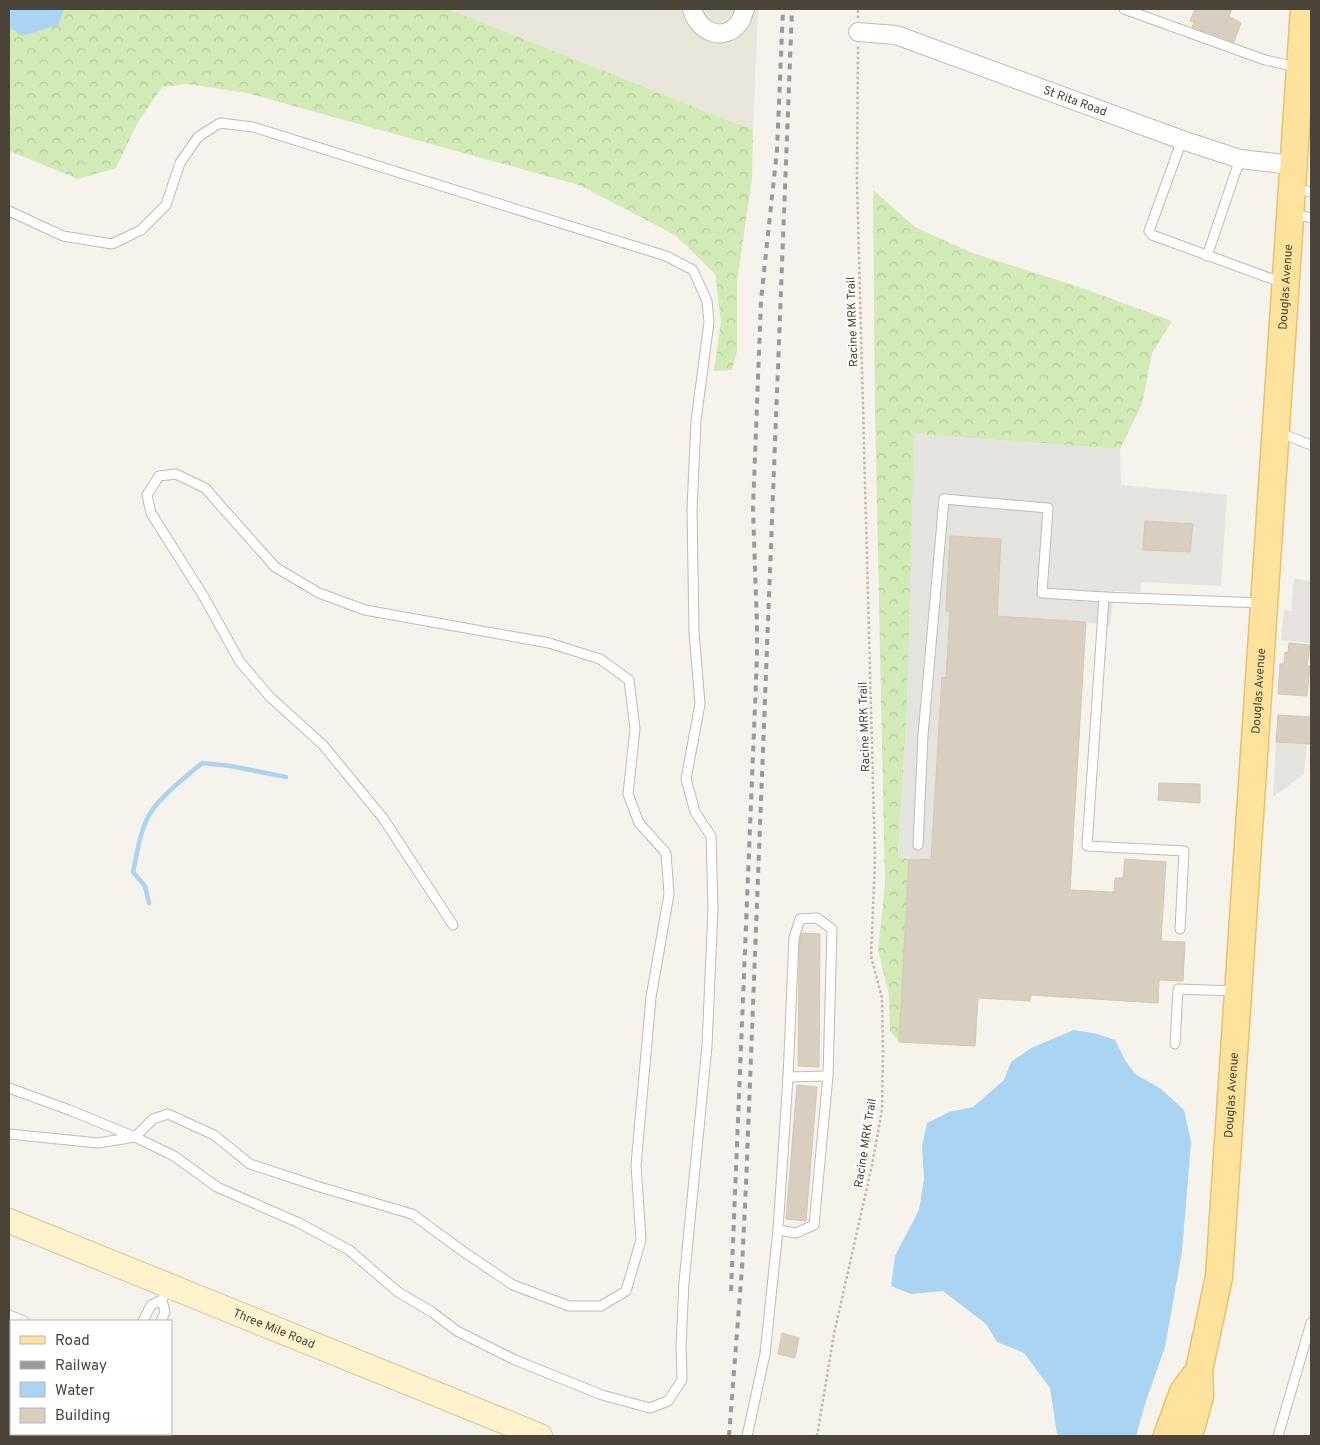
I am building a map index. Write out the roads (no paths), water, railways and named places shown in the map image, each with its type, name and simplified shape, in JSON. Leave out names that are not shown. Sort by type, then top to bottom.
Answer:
[{"type":"main road","name":"Douglas Avenue","points":[[1189,1436],[1200,1396],[1199,1370],[1219,1277],[1285,283],[1300,195],[1300,68],[1304,9]]},
{"type":"main road","name":"Douglas Avenue","points":[[1167,1436],[1183,1392],[1199,1370]]},
{"type":"street","points":[[692,9],[694,18],[705,30],[716,34],[730,30],[741,20],[744,9]]},
{"type":"street","name":"St Rita Road","points":[[858,32],[896,35],[1182,140],[1240,159],[1300,195]]},
{"type":"street","name":"Three Mile Road","points":[[9,1221],[165,1293],[540,1436]]},
{"type":"lane","points":[[1124,9],[1265,60],[1300,68]]},
{"type":"lane","points":[[9,211],[63,236],[112,244],[141,230],[166,205],[180,164],[198,136],[220,124],[253,127],[666,256],[693,270],[707,301],[709,322],[696,421],[692,509],[694,632],[700,704],[686,779],[695,812],[711,836],[713,908],[707,1046],[697,1132],[684,1282],[681,1346],[682,1380],[668,1401],[650,1408],[602,1395],[516,1360],[457,1330],[432,1312],[398,1292],[349,1250],[299,1223],[217,1187],[174,1156],[72,1111],[9,1088]]},
{"type":"lane","points":[[1182,140],[1149,231],[1152,235],[1285,283]]},
{"type":"lane","points":[[1207,256],[1240,159]]},
{"type":"lane","points":[[1275,430],[1311,445]]},
{"type":"lane","points":[[9,1134],[98,1143],[135,1138],[153,1119],[168,1114],[214,1135],[250,1164],[412,1214],[513,1285],[569,1306],[602,1306],[626,1291],[642,1240],[636,1165],[650,997],[669,894],[666,852],[639,824],[628,794],[635,729],[629,680],[600,659],[550,643],[365,610],[319,593],[275,568],[205,488],[176,474],[159,476],[147,495],[151,513],[204,597],[240,662],[270,697],[323,746],[377,811],[453,925]]},
{"type":"lane","points":[[918,845],[923,735],[944,499],[1048,508],[1042,593],[1264,603]]},
{"type":"lane","points":[[1104,597],[1087,846],[1184,851],[1180,929]]},
{"type":"lane","points":[[747,1436],[765,1354],[778,1230],[788,1077],[794,938],[800,919],[817,918],[832,929],[828,1076],[814,1225],[796,1233],[778,1230]]},
{"type":"lane","points":[[1175,1044],[1178,988],[1238,991]]},
{"type":"lane","points":[[788,1077],[828,1076]]},
{"type":"lane","points":[[144,1320],[151,1305],[165,1293]]},
{"type":"lane","points":[[161,1320],[165,1312],[165,1293]]},
{"type":"lane","points":[[9,1315],[22,1320]]},
{"type":"lane","points":[[1278,1436],[1311,1323]]},
{"type":"water","points":[[9,9],[64,9],[58,25],[22,36],[9,27]]},
{"type":"water","points":[[1074,1030],[1098,1034],[1115,1040],[1125,1060],[1135,1074],[1161,1089],[1184,1110],[1191,1142],[1182,1251],[1165,1347],[1136,1436],[1061,1436],[1057,1434],[1050,1388],[1024,1353],[997,1342],[986,1324],[943,1291],[911,1294],[891,1286],[895,1256],[919,1210],[924,1179],[922,1146],[927,1123],[949,1112],[973,1107],[1004,1080],[1011,1062],[1031,1048]]},
{"type":"waterway","points":[[149,903],[145,886],[133,872],[144,825],[151,811],[172,789],[202,763],[231,766],[286,777]]},
{"type":"railway","points":[[731,1291],[757,657],[753,509],[761,300],[777,150],[783,9]]},
{"type":"railway","points":[[729,1436],[742,1268],[746,1184],[792,9]]}]
